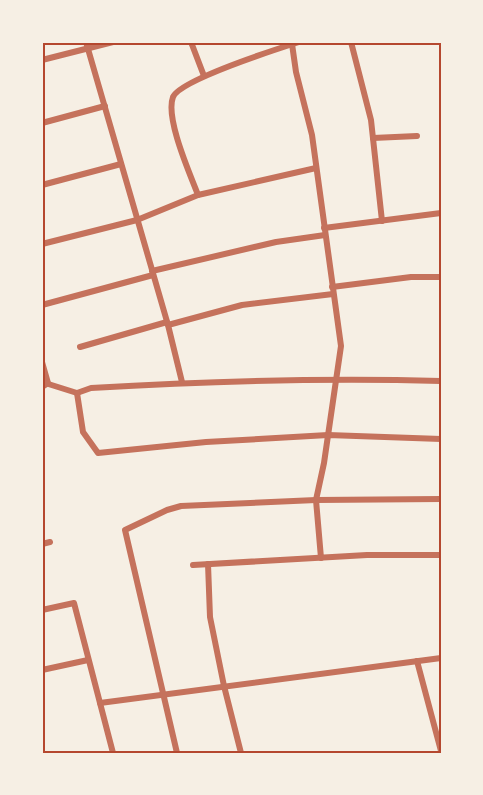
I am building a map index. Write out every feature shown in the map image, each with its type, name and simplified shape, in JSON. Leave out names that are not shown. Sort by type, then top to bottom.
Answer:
[{"type":"street","points":[[42,60],[87,45],[113,42]]},
{"type":"street","points":[[191,42],[204,76]]},
{"type":"street","points":[[351,42],[371,120],[382,221]]},
{"type":"street","points":[[198,195],[174,127],[173,97],[179,88],[204,76],[295,43],[296,72],[312,135],[341,346],[316,500],[321,558]]},
{"type":"street","points":[[87,45],[182,382]]},
{"type":"street","points":[[42,123],[105,106]]},
{"type":"street","points":[[373,138],[417,136]]},
{"type":"street","points":[[42,185],[121,164]]},
{"type":"street","points":[[42,244],[137,220],[198,195],[316,168]]},
{"type":"street","points":[[324,228],[441,213]]},
{"type":"street","points":[[42,305],[153,273],[276,242],[325,235]]},
{"type":"street","points":[[80,347],[242,305],[411,278],[441,277]]},
{"type":"street","points":[[42,362],[44,384],[77,393],[91,388],[182,382],[336,378],[441,381]]},
{"type":"street","points":[[77,393],[83,432],[98,453],[206,442],[328,435],[441,439]]},
{"type":"street","points":[[177,753],[125,530],[167,510],[181,506],[316,500],[441,499]]},
{"type":"street","points":[[42,544],[50,542]]},
{"type":"street","points":[[193,565],[367,555],[441,555]]},
{"type":"street","points":[[208,564],[210,617],[224,687],[241,753]]},
{"type":"street","points":[[42,610],[74,603],[113,753]]},
{"type":"street","points":[[100,703],[441,658]]},
{"type":"street","points":[[42,670],[88,660]]},
{"type":"street","points":[[417,661],[441,751]]}]
